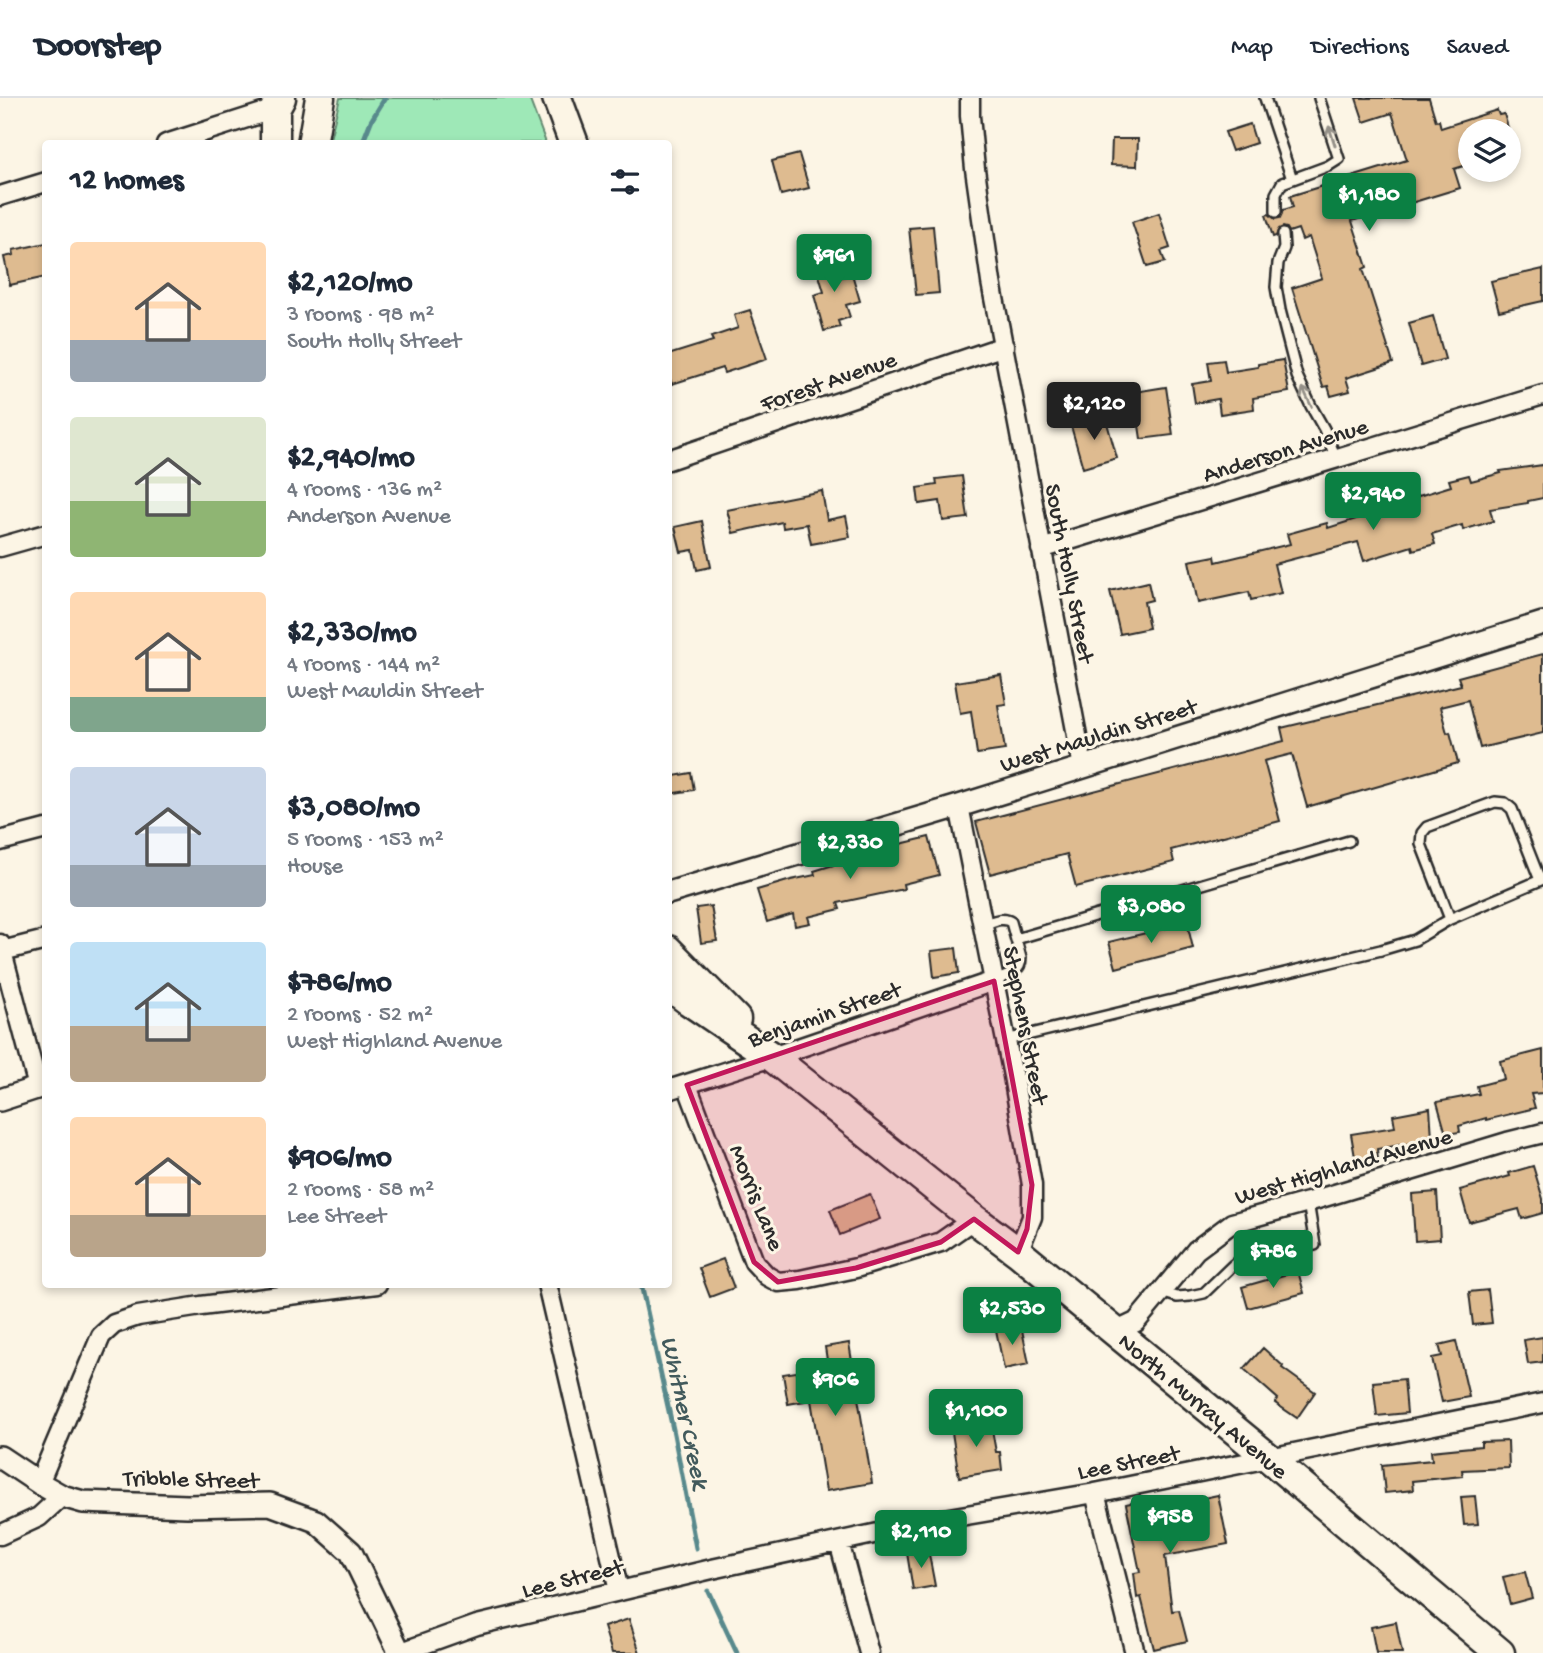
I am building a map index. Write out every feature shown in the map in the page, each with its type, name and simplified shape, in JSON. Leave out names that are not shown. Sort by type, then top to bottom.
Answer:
[{"type":"main road","points":[[313,140],[320,98]]},
{"type":"main road","points":[[557,98],[573,140]]},
{"type":"main road","points":[[275,140],[278,104]]},
{"type":"main road","name":"North Murray Avenue","points":[[672,954],[772,1057]]},
{"type":"main road","name":"North Murray Avenue","points":[[672,988],[772,1057],[1018,1252],[1269,1458],[1500,1653]]},
{"type":"street","name":"South Holly Street","points":[[970,98],[975,169],[991,282],[1083,767]]},
{"type":"street","points":[[177,140],[278,104]]},
{"type":"street","points":[[0,196],[42,183]]},
{"type":"street","name":"Forest Avenue","points":[[672,459],[1004,345]]},
{"type":"street","name":"Anderson Avenue","points":[[1041,549],[1543,395]]},
{"type":"street","points":[[0,547],[42,535]]},
{"type":"street","name":"West Mauldin Street","points":[[672,892],[959,806],[1543,622]]},
{"type":"street","name":"Stephens Street","points":[[959,806],[1032,1185],[1032,1217],[1018,1252]]},
{"type":"street","points":[[0,841],[42,830]]},
{"type":"street","points":[[0,1100],[42,1086],[1,948],[42,941]]},
{"type":"street","name":"Benjamin Street","points":[[672,1089],[994,981]]},
{"type":"street","name":"Morris Lane","points":[[687,1084],[754,1262],[767,1276],[778,1282],[856,1268],[941,1242],[974,1219]]},
{"type":"street","name":"West Highland Avenue","points":[[1115,1332],[1136,1322],[1196,1250],[1232,1223],[1543,1133]]},
{"type":"street","points":[[39,1483],[101,1336],[114,1324],[138,1316],[201,1306],[345,1288]]},
{"type":"street","points":[[549,1288],[619,1591]]},
{"type":"street","name":"Lee Street","points":[[400,1653],[477,1625],[691,1573],[943,1519],[1095,1493],[1543,1403]]},
{"type":"street","name":"Tribble Street","points":[[0,1457],[62,1496],[83,1502],[187,1506],[270,1504],[316,1521],[351,1552],[400,1653]]},
{"type":"street","points":[[1095,1493],[1135,1653]]},
{"type":"street","points":[[0,1535],[39,1517],[62,1496]]},
{"type":"street","points":[[839,1542],[869,1653]]},
{"type":"lane","points":[[1265,98],[1292,179]]},
{"type":"lane","points":[[1276,212],[1276,194],[1282,183],[1328,166],[1339,159],[1319,98]]},
{"type":"lane","points":[[1283,234],[1284,248],[1276,287],[1280,310],[1297,376],[1336,458]]},
{"type":"lane","points":[[1006,1040],[1415,940],[1450,919],[1541,879],[1512,809],[1505,803],[1495,802],[1427,827],[1422,833],[1421,844],[1450,919]]},
{"type":"lane","points":[[1016,939],[1349,841]]},
{"type":"lane","points":[[982,925],[1001,919],[1011,922],[1021,958],[1017,971],[994,981]]},
{"type":"lane","points":[[1161,1292],[1177,1297],[1205,1293],[1241,1259],[1262,1252],[1315,1245],[1308,1202]]},
{"type":"highlighted area","points":[[994,981],[1032,1185],[1027,1229],[1018,1252],[974,1219],[941,1242],[856,1268],[778,1282],[754,1262],[687,1085]]},
{"type":"green space","points":[[340,98],[529,98],[545,140],[330,140]]},
{"type":"building","points":[[1356,98],[1429,98],[1441,128],[1458,123],[1458,168],[1454,169],[1460,188],[1352,221],[1367,267],[1363,269],[1393,363],[1346,378],[1350,391],[1331,396],[1328,386],[1323,387],[1292,288],[1322,278],[1309,237],[1302,240],[1298,229],[1289,232],[1283,227],[1273,237],[1266,215],[1280,218],[1283,210],[1293,207],[1290,196],[1407,160],[1392,113],[1364,122]]},
{"type":"building","points":[[1497,110],[1499,115],[1504,114],[1505,119],[1469,119]]},
{"type":"building","points":[[1250,124],[1256,143],[1232,151],[1225,132]]},
{"type":"building","points":[[1112,139],[1138,139],[1137,166],[1111,165]]},
{"type":"building","points":[[799,154],[809,188],[781,195],[772,161]]},
{"type":"building","points":[[1159,213],[1170,248],[1161,251],[1165,262],[1147,267],[1132,222]]},
{"type":"building","points":[[933,226],[939,293],[916,295],[909,228]]},
{"type":"building","points":[[42,244],[42,278],[10,285],[4,257],[14,255],[13,250]]},
{"type":"building","points":[[836,256],[842,277],[852,274],[860,301],[846,305],[850,317],[838,321],[840,327],[824,331],[814,295],[824,292],[815,262]]},
{"type":"building","points":[[1543,269],[1543,301],[1499,311],[1491,281]]},
{"type":"building","points":[[750,310],[767,359],[724,373],[722,368],[672,384],[672,354],[713,341],[711,337],[738,328],[734,315]]},
{"type":"building","points":[[1433,316],[1445,359],[1421,366],[1409,323]]},
{"type":"building","points":[[1224,360],[1226,372],[1283,360],[1289,392],[1253,398],[1254,409],[1220,414],[1218,399],[1195,403],[1192,384],[1211,381],[1208,362]]},
{"type":"building","points":[[1166,387],[1173,435],[1141,439],[1134,392]]},
{"type":"building","points":[[1105,416],[1117,458],[1083,468],[1071,426]]},
{"type":"building","points":[[1543,465],[1543,498],[1490,509],[1493,521],[1463,530],[1462,525],[1432,534],[1435,544],[1413,550],[1412,546],[1364,561],[1358,542],[1274,564],[1281,593],[1251,600],[1249,592],[1198,603],[1189,561],[1215,556],[1216,562],[1290,544],[1287,534],[1327,523],[1328,528],[1400,505],[1399,502],[1451,486],[1449,480],[1469,475],[1471,481],[1501,473],[1500,471]]},
{"type":"building","points":[[962,476],[968,518],[943,521],[940,501],[919,504],[917,488],[937,485],[936,479]]},
{"type":"building","points":[[822,491],[827,520],[846,516],[850,537],[811,544],[807,524],[783,528],[782,522],[733,533],[727,510]]},
{"type":"building","points":[[702,521],[711,567],[697,570],[693,550],[681,552],[675,527]]},
{"type":"building","points":[[1148,582],[1152,600],[1144,602],[1149,628],[1120,634],[1110,591]]},
{"type":"building","points":[[1543,654],[1543,733],[1480,748],[1468,700],[1440,707],[1458,763],[1307,807],[1292,754],[1264,761],[1280,821],[1171,850],[1174,862],[1076,887],[1067,854],[990,874],[976,822],[1284,741],[1281,728],[1461,685],[1458,677]]},
{"type":"building","points":[[1001,675],[1006,704],[998,705],[1005,750],[977,754],[971,711],[960,713],[955,682]]},
{"type":"building","points":[[691,773],[694,790],[672,793],[672,776]]},
{"type":"building","points":[[929,837],[939,875],[903,884],[904,889],[838,903],[840,909],[808,917],[810,923],[795,926],[793,914],[767,922],[757,890],[815,875],[814,871],[843,862],[874,857],[872,847],[895,842],[896,845]]},
{"type":"building","points":[[711,906],[717,941],[701,943],[696,908]]},
{"type":"building","points":[[1187,923],[1193,948],[1116,968],[1109,942]]},
{"type":"building","points":[[956,948],[959,973],[934,977],[931,951]]},
{"type":"building","points":[[1543,1050],[1543,1093],[1531,1094],[1535,1108],[1486,1118],[1459,1126],[1460,1132],[1446,1134],[1437,1102],[1479,1094],[1477,1086],[1504,1079],[1500,1061]]},
{"type":"building","points":[[1430,1108],[1432,1137],[1423,1138],[1424,1141],[1377,1149],[1378,1160],[1356,1163],[1351,1134],[1395,1127],[1393,1115]]},
{"type":"building","points":[[1533,1166],[1543,1199],[1543,1213],[1522,1219],[1519,1209],[1469,1222],[1460,1190],[1510,1176],[1509,1173]]},
{"type":"building","points":[[1437,1192],[1440,1239],[1415,1241],[1412,1194]]},
{"type":"building","points":[[870,1194],[880,1219],[840,1235],[830,1210]]},
{"type":"building","points":[[723,1259],[734,1288],[710,1297],[699,1268]]},
{"type":"building","points":[[1298,1271],[1304,1293],[1248,1308],[1242,1287]]},
{"type":"building","points":[[1488,1290],[1492,1323],[1473,1325],[1469,1292]]},
{"type":"building","points":[[1021,1325],[1029,1364],[1004,1369],[996,1330]]},
{"type":"building","points":[[1543,1337],[1543,1362],[1528,1364],[1524,1340]]},
{"type":"building","points":[[1456,1341],[1469,1397],[1442,1402],[1432,1358],[1442,1356],[1439,1345]]},
{"type":"building","points":[[849,1343],[872,1483],[826,1491],[811,1400],[788,1404],[783,1374],[828,1367],[825,1347]]},
{"type":"building","points":[[1263,1348],[1283,1366],[1282,1368],[1315,1392],[1297,1418],[1275,1403],[1278,1399],[1244,1369]]},
{"type":"building","points":[[1404,1379],[1407,1413],[1377,1416],[1373,1382]]},
{"type":"building","points":[[990,1419],[996,1452],[1000,1452],[1002,1470],[959,1477],[951,1426]]},
{"type":"building","points":[[1508,1441],[1509,1468],[1462,1470],[1463,1476],[1412,1481],[1413,1490],[1385,1493],[1382,1465],[1432,1460],[1431,1451],[1481,1446],[1481,1442]]},
{"type":"building","points":[[1218,1495],[1228,1544],[1165,1556],[1172,1611],[1179,1610],[1187,1641],[1154,1649],[1141,1597],[1137,1598],[1134,1573],[1140,1572],[1126,1504],[1158,1497],[1160,1507]]},
{"type":"building","points":[[1475,1496],[1478,1524],[1464,1525],[1461,1497]]},
{"type":"building","points":[[928,1549],[935,1586],[913,1590],[907,1553]]},
{"type":"building","points":[[1525,1572],[1532,1598],[1510,1604],[1503,1577]]},
{"type":"building","points":[[629,1619],[640,1653],[612,1653],[604,1627]]},
{"type":"building","points":[[1396,1622],[1402,1653],[1376,1653],[1371,1627]]},
{"type":"waterway","name":"Whitner Creek","points":[[364,140],[385,98]]},
{"type":"waterway","name":"Whitner Creek","points":[[642,1288],[696,1548]]},
{"type":"waterway","name":"Whitner Creek","points":[[708,1591],[737,1653]]}]
